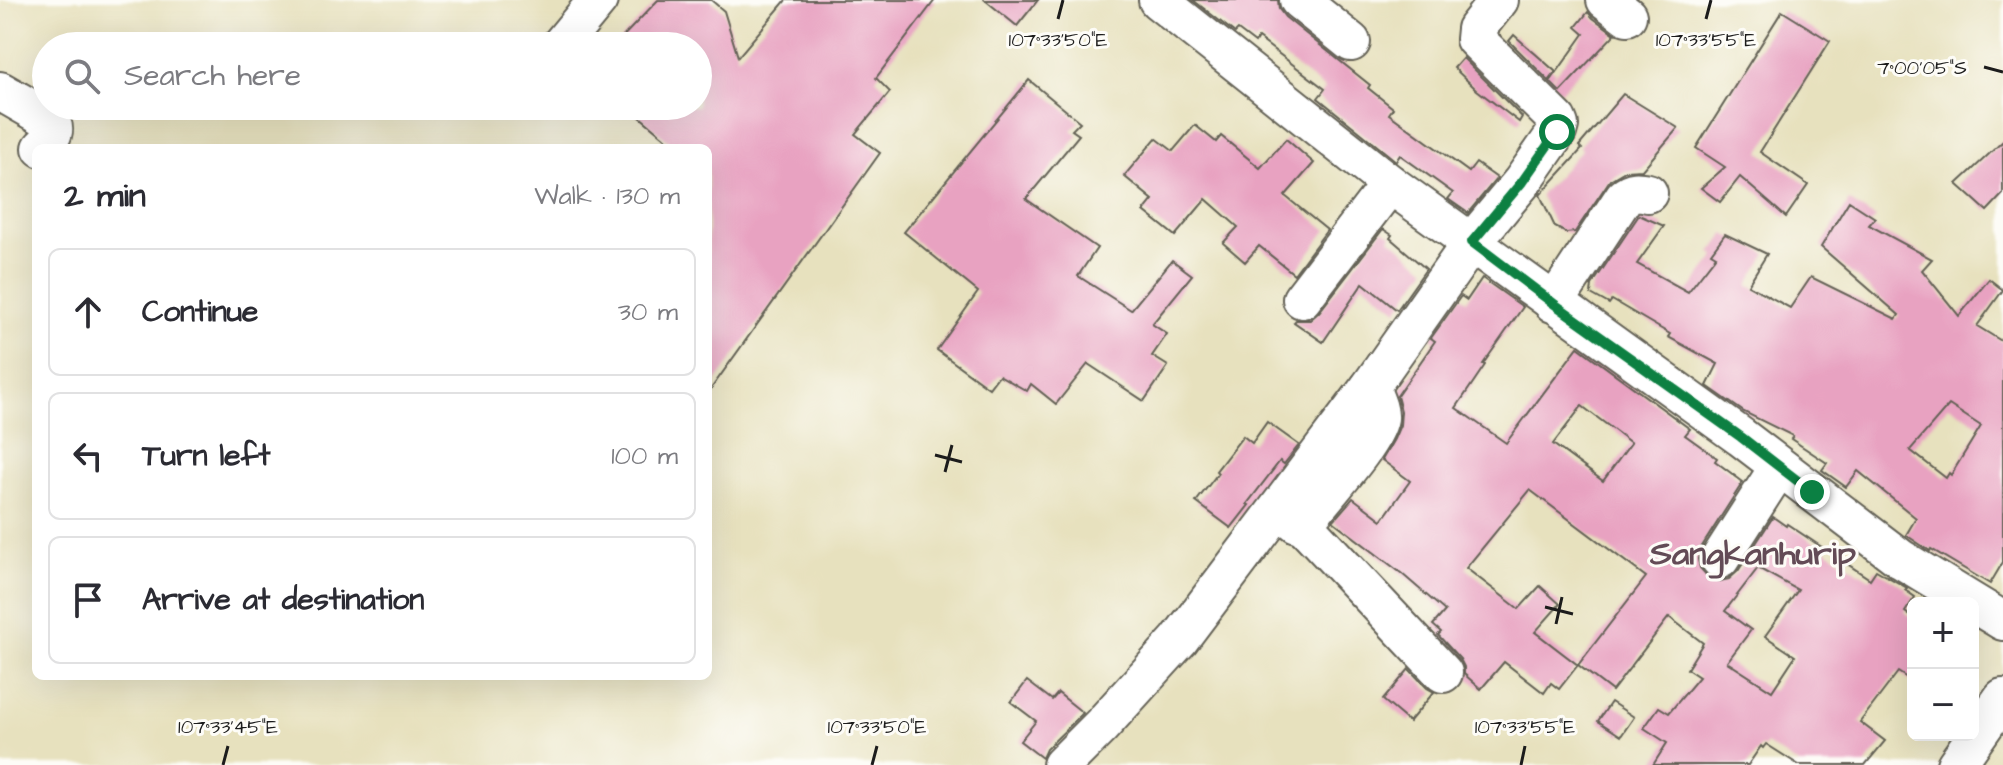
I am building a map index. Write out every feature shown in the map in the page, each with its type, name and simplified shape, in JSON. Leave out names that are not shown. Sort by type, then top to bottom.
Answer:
[{"type":"street","points":[[572,32],[598,0]]},
{"type":"street","points":[[1299,0],[1351,42]]},
{"type":"street","points":[[1062,765],[1291,517],[1324,474],[1472,242],[1522,182],[1557,132],[1557,120],[1475,39],[1476,29],[1499,0]]},
{"type":"street","points":[[1173,5],[1390,184],[1741,437],[1901,559],[2003,621]]},
{"type":"street","points":[[0,91],[32,109]]},
{"type":"street","points":[[46,144],[54,131],[49,120]]},
{"type":"street","points":[[1302,299],[1390,184]]},
{"type":"street","points":[[1553,303],[1624,197],[1636,191],[1648,193]]},
{"type":"street","points":[[1720,559],[1779,467]]},
{"type":"street","points":[[1291,517],[1443,673]]},
{"type":"street","points":[[1956,765],[2003,698]]},
{"type":"building","points":[[658,0],[711,0],[724,11],[738,57],[786,0],[935,0],[876,78],[890,92],[855,134],[880,153],[712,387],[712,144],[672,144],[644,120],[712,120],[712,32],[627,32]]},
{"type":"building","points":[[985,0],[1038,0],[1017,26]]},
{"type":"building","points":[[1193,0],[1278,0],[1279,9],[1285,17],[1370,85],[1368,88],[1393,108],[1389,114],[1469,172],[1476,163],[1497,178],[1468,213],[1448,199],[1453,193],[1400,155],[1396,161],[1318,98],[1325,89],[1258,38],[1255,43],[1238,30],[1235,33]]},
{"type":"building","points":[[1782,11],[1830,41],[1760,152],[1808,185],[1786,217],[1740,177],[1720,202],[1701,188],[1725,167],[1696,148]]},
{"type":"building","points":[[1588,12],[1615,34],[1560,92],[1550,82],[1584,34],[1576,27]]},
{"type":"building","points":[[1514,35],[1556,72],[1549,81],[1509,41]]},
{"type":"building","points":[[1463,58],[1522,117],[1519,122],[1454,68]]},
{"type":"building","points":[[1029,80],[1080,122],[1072,130],[1079,135],[1026,199],[1097,248],[1078,276],[1131,310],[1172,260],[1192,275],[1152,324],[1167,334],[1152,356],[1168,366],[1144,401],[1088,364],[1056,404],[1031,384],[1027,391],[999,375],[989,388],[937,350],[978,292],[904,232]]},
{"type":"building","points":[[1623,94],[1678,128],[1642,170],[1625,171],[1610,180],[1575,232],[1566,233],[1555,227],[1540,195],[1582,149],[1579,146]]},
{"type":"building","points":[[1195,125],[1216,142],[1221,136],[1260,168],[1286,139],[1314,163],[1285,196],[1327,230],[1294,274],[1259,246],[1245,262],[1223,243],[1238,227],[1206,199],[1175,236],[1144,211],[1153,200],[1124,176],[1156,138],[1173,151]]},
{"type":"building","points":[[2003,141],[2003,194],[1987,211],[1957,184]]},
{"type":"building","points":[[1849,201],[1875,218],[1869,225],[1932,259],[1922,270],[1959,316],[1989,279],[2003,290],[1977,326],[2003,342],[2003,562],[1990,584],[1906,535],[1916,518],[1858,471],[1846,487],[1822,470],[1827,463],[1791,439],[1793,436],[1744,412],[1707,386],[1718,364],[1668,337],[1670,334],[1612,300],[1609,304],[1591,294],[1592,285],[1639,215],[1664,226],[1637,264],[1688,292],[1716,256],[1711,253],[1725,234],[1767,254],[1748,285],[1790,308],[1811,277],[1896,319],[1899,315],[1821,247]],"holes":[[[1949,405],[1981,426],[1951,475],[1949,473],[1946,478],[1910,450]]]},
{"type":"building","points":[[1383,229],[1426,269],[1397,310],[1363,283],[1323,342],[1294,322],[1310,320],[1319,312]]},
{"type":"building","points":[[1482,278],[1523,307],[1456,408],[1506,443],[1578,347],[1690,429],[1685,435],[1743,482],[1701,548],[1698,559],[1700,568],[1708,577],[1720,581],[1729,579],[1738,571],[1773,517],[1870,579],[1876,570],[1907,588],[1905,590],[1915,597],[1907,597],[1905,612],[1907,678],[1898,672],[1860,722],[1885,741],[1865,765],[1799,765],[1766,744],[1763,748],[1761,746],[1748,765],[1653,765],[1667,743],[1644,728],[1659,707],[1669,713],[1699,677],[1687,669],[1703,643],[1669,617],[1612,691],[1578,665],[1559,689],[1551,683],[1544,693],[1504,662],[1481,689],[1464,674],[1460,659],[1433,625],[1445,611],[1333,521],[1353,498],[1382,520],[1410,481],[1382,460],[1400,425],[1401,411],[1397,396],[1435,341],[1431,338],[1461,296],[1467,300]],"holes":[[[1582,406],[1631,443],[1603,481],[1553,444]],[[1530,490],[1646,577],[1578,665],[1535,632],[1560,604],[1540,586],[1519,609],[1466,568]],[[1758,568],[1798,590],[1765,636],[1795,656],[1772,691],[1727,662],[1751,630],[1725,611]]]},
{"type":"building","points":[[1267,422],[1299,445],[1284,464],[1280,461],[1231,528],[1196,502],[1243,436],[1252,443]]},
{"type":"building","points":[[1409,669],[1434,692],[1409,722],[1383,700]]},
{"type":"building","points":[[1027,681],[1052,700],[1058,693],[1083,713],[1046,749],[1042,758],[1020,741],[1036,721],[1011,702]]},
{"type":"building","points":[[1611,702],[1634,717],[1621,736],[1598,721]]},
{"type":"district","name":"Sangkanhurip","points":[[1753,554]]},
{"type":"route","points":[[1557,132],[1506,203],[1472,242],[1812,492]]}]
